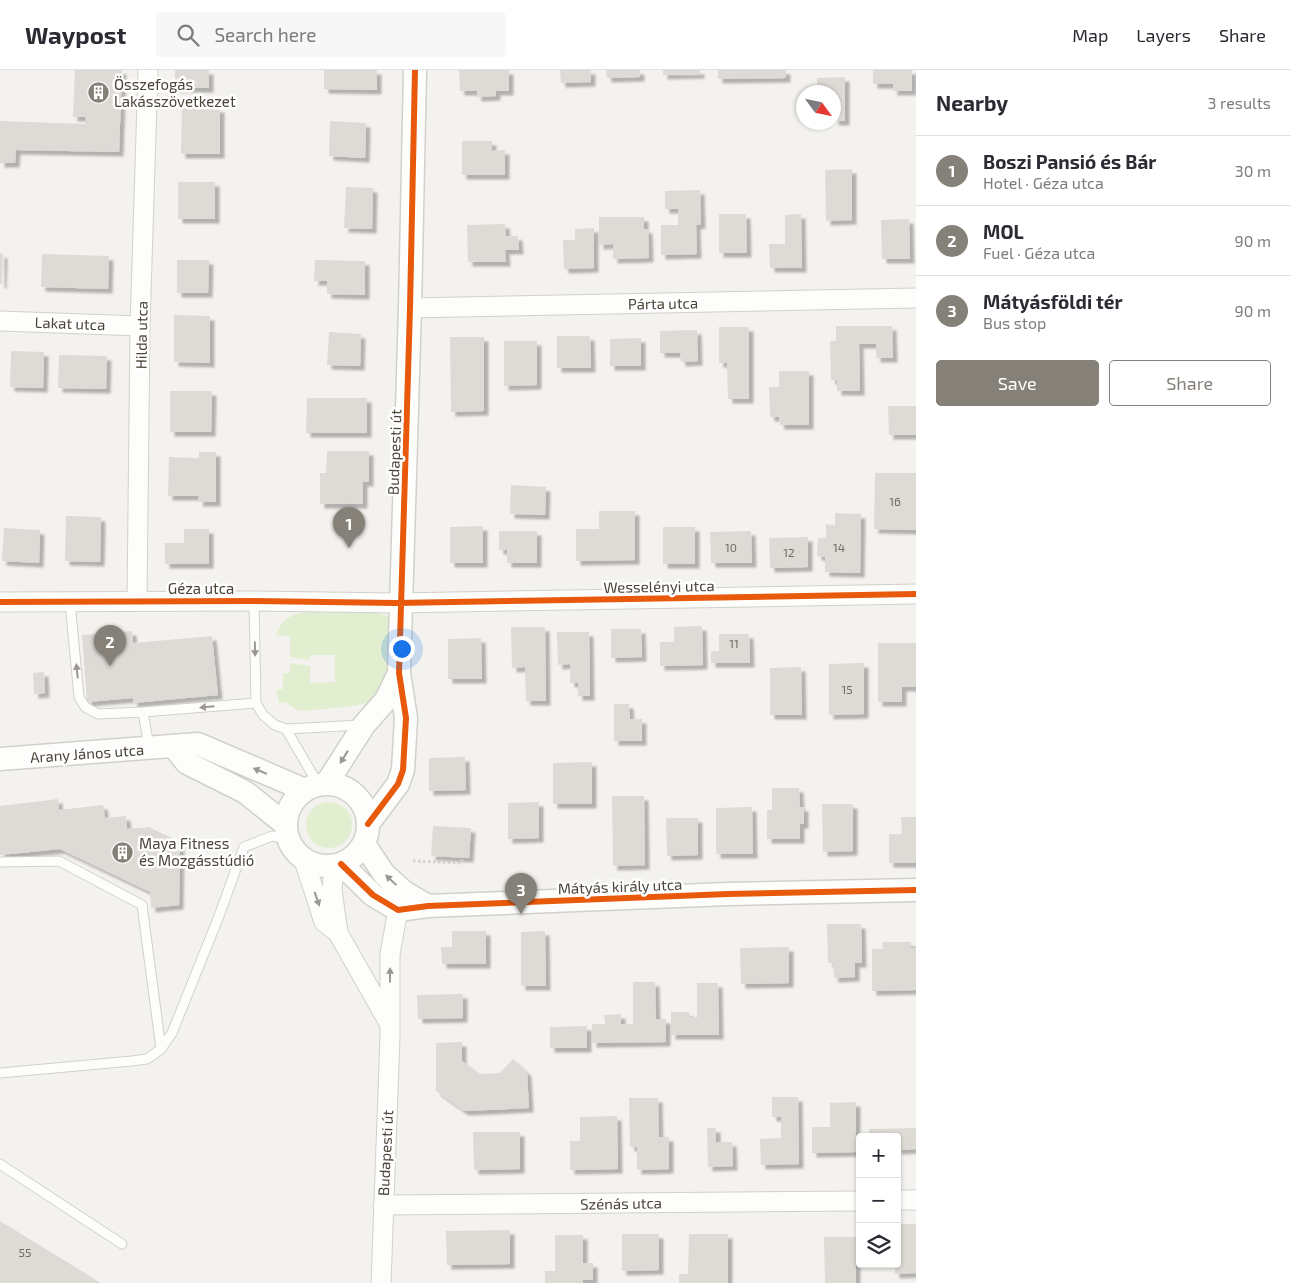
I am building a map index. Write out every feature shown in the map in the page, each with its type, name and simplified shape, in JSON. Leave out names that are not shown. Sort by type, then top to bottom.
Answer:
[{"type":"street","name":"Hilda utca","points":[[137,601],[140,326],[148,70]]},
{"type":"street","name":"Budapesti út","points":[[366,834],[398,784],[403,770],[406,718],[399,673],[415,70]]},
{"type":"street","name":"Párta utca","points":[[410,308],[916,298]]},
{"type":"street","name":"Lakat utca","points":[[0,321],[140,326]]},
{"type":"street","name":"Wesselényi utca","points":[[402,602],[916,594]]},
{"type":"street","name":"Géza utca","points":[[0,602],[402,602]]},
{"type":"street","name":"Budapesti út","points":[[317,786],[364,725],[386,700],[399,673]]},
{"type":"street","name":"Arany János utca","points":[[1,756],[150,749],[198,744],[317,786]]},
{"type":"street","points":[[174,747],[187,763],[245,792],[287,832],[294,851],[304,860],[324,867],[338,865],[354,856],[366,834]]},
{"type":"street","points":[[287,832],[291,805],[317,786],[341,786],[352,792],[361,801],[366,812],[366,834],[384,874],[404,892],[428,906]]},
{"type":"street","points":[[304,860],[324,922],[338,933]]},
{"type":"street","points":[[338,865],[373,895],[398,910]]},
{"type":"street","points":[[338,865],[332,890],[338,933],[390,1024]]},
{"type":"street","name":"Mátyás király utca","points":[[398,910],[428,906],[728,894],[916,890]]},
{"type":"street","name":"Budapesti út","points":[[381,1283],[390,1024],[390,954],[398,910]]},
{"type":"street","points":[[901,1200],[916,1200]]},
{"type":"street","name":"Szénás utca","points":[[383,1205],[856,1201]]},
{"type":"lane","points":[[254,601],[256,703],[263,715],[275,725],[286,729],[364,725]]},
{"type":"lane","points":[[70,602],[79,697],[85,707],[98,714],[256,703]]},
{"type":"lane","points":[[143,712],[150,749]]},
{"type":"lane","points":[[286,729],[317,786]]},
{"type":"lane","points":[[0,1073],[132,1062],[147,1059],[161,1049],[172,1033],[219,916],[244,847],[287,832]]},
{"type":"lane","points":[[0,862],[59,861],[142,905],[161,1049]]},
{"type":"lane","points":[[0,1164],[122,1244]]},
{"type":"path","points":[[413,861],[462,863],[462,857]]},
{"type":"green space","points":[[309,612],[378,613],[387,616],[395,623],[391,678],[370,702],[354,706],[304,711],[297,710],[285,702],[279,703],[276,690],[283,689],[283,673],[290,673],[290,663],[310,666],[310,683],[335,682],[335,655],[310,655],[309,660],[290,657],[290,636],[276,635],[278,629],[288,618]]},
{"type":"green space","points":[[329,802],[342,806],[348,812],[352,825],[348,838],[342,844],[329,848],[316,844],[310,838],[306,825],[310,812],[316,806]]},
{"type":"building","points":[[75,70],[122,70],[119,152],[16,150],[15,163],[0,163],[0,121],[85,124],[86,117],[73,117]]},
{"type":"building","points":[[175,70],[209,70],[209,88],[175,88]]},
{"type":"building","points":[[324,70],[377,70],[377,90],[324,89]]},
{"type":"building","points":[[459,70],[509,70],[509,91],[496,91],[496,96],[477,97],[477,91],[460,91]]},
{"type":"building","points":[[560,70],[591,70],[591,82],[561,83]]},
{"type":"building","points":[[606,70],[640,70],[640,77],[607,78]]},
{"type":"building","points":[[663,70],[700,70],[700,74],[663,75]]},
{"type":"building","points":[[718,70],[786,70],[786,78],[718,79]]},
{"type":"building","points":[[873,70],[912,70],[912,91],[893,91],[893,84],[873,84]]},
{"type":"building","points":[[845,77],[845,121],[841,121],[841,85],[817,85],[817,78]]},
{"type":"building","points":[[182,108],[220,108],[220,154],[181,154]]},
{"type":"building","points":[[330,121],[366,123],[365,158],[329,156]]},
{"type":"building","points":[[462,141],[492,141],[492,151],[505,150],[505,175],[462,175]]},
{"type":"building","points":[[852,169],[852,220],[826,221],[825,170]]},
{"type":"building","points":[[178,182],[215,182],[215,219],[178,219]]},
{"type":"building","points":[[346,187],[373,188],[372,229],[344,228]]},
{"type":"building","points":[[700,190],[701,224],[696,225],[697,254],[661,255],[661,225],[678,225],[678,209],[665,209],[665,191]]},
{"type":"building","points":[[719,214],[746,214],[747,253],[719,253]]},
{"type":"building","points":[[801,214],[802,268],[770,268],[769,244],[785,244],[785,215]]},
{"type":"building","points":[[599,217],[644,217],[644,229],[648,229],[649,258],[613,259],[613,244],[599,245]]},
{"type":"building","points":[[909,219],[910,259],[882,259],[881,220]]},
{"type":"building","points":[[505,224],[506,236],[518,236],[519,250],[505,250],[506,262],[468,262],[467,225]]},
{"type":"building","points":[[594,228],[594,268],[564,269],[563,240],[575,240],[575,229]]},
{"type":"building","points":[[0,253],[3,254],[2,284],[0,284]]},
{"type":"building","points":[[42,254],[109,256],[108,289],[41,287]]},
{"type":"building","points":[[177,260],[209,260],[208,293],[177,293]]},
{"type":"building","points":[[315,260],[365,261],[365,295],[327,294],[327,281],[314,281]]},
{"type":"building","points":[[174,315],[210,316],[210,363],[174,362]]},
{"type":"building","points":[[836,326],[892,326],[893,358],[876,358],[876,344],[859,344],[860,391],[837,391],[837,380],[831,380],[830,341],[836,341]]},
{"type":"building","points":[[719,327],[749,327],[749,399],[728,399],[727,363],[719,363]]},
{"type":"building","points":[[697,330],[698,361],[681,362],[680,353],[660,353],[660,331]]},
{"type":"building","points":[[329,332],[361,334],[360,366],[327,365]]},
{"type":"building","points":[[557,336],[590,336],[591,368],[557,368]]},
{"type":"building","points":[[450,337],[484,337],[484,411],[451,412]]},
{"type":"building","points":[[641,338],[641,366],[610,366],[610,339]]},
{"type":"building","points":[[504,341],[537,341],[537,385],[504,386]]},
{"type":"building","points":[[11,351],[44,352],[43,388],[10,387]]},
{"type":"building","points":[[59,355],[107,356],[106,389],[58,388]]},
{"type":"building","points":[[779,371],[809,371],[809,425],[780,425],[779,417],[770,417],[769,387],[779,387]]},
{"type":"building","points":[[170,391],[212,391],[211,432],[170,432]]},
{"type":"building","points":[[307,398],[367,398],[367,433],[306,433]]},
{"type":"building","points":[[888,406],[916,406],[916,435],[889,435]]},
{"type":"building","points":[[327,451],[369,451],[369,482],[363,482],[363,504],[320,504],[320,473],[326,473]]},
{"type":"building","points":[[199,452],[216,452],[216,502],[198,502],[199,496],[168,496],[169,457],[199,458]]},
{"type":"building","points":[[875,473],[916,473],[916,530],[874,529]]},
{"type":"building","points":[[511,485],[546,487],[545,515],[510,514]]},
{"type":"building","points":[[599,511],[635,511],[635,560],[576,561],[576,529],[599,529]]},
{"type":"building","points":[[835,513],[861,514],[860,573],[825,572],[825,557],[817,556],[818,538],[826,538],[826,524],[835,525]]},
{"type":"building","points":[[66,516],[101,517],[100,562],[65,561]]},
{"type":"building","points":[[483,526],[483,563],[450,563],[450,527]]},
{"type":"building","points":[[663,527],[695,527],[695,564],[663,564]]},
{"type":"building","points":[[4,528],[40,530],[39,563],[2,561]]},
{"type":"building","points":[[184,529],[209,529],[209,564],[165,564],[165,543],[184,543]]},
{"type":"building","points":[[499,531],[537,531],[537,563],[507,563],[507,550],[499,550]]},
{"type":"building","points":[[751,531],[752,563],[711,563],[710,532]]},
{"type":"building","points":[[808,537],[808,567],[770,568],[769,538]]},
{"type":"building","points":[[702,626],[703,665],[660,666],[660,642],[674,642],[674,627]]},
{"type":"building","points":[[511,627],[545,627],[546,701],[526,701],[525,667],[512,668]]},
{"type":"building","points":[[611,629],[641,629],[642,657],[611,658]]},
{"type":"building","points":[[132,631],[133,643],[212,636],[218,695],[133,703],[133,698],[87,702],[82,635]]},
{"type":"building","points":[[557,632],[589,632],[590,696],[578,696],[578,683],[570,683],[570,664],[558,665]]},
{"type":"building","points":[[719,634],[749,634],[750,663],[711,663],[711,651],[719,651]]},
{"type":"building","points":[[481,638],[482,679],[448,679],[448,639]]},
{"type":"building","points":[[878,643],[916,643],[916,687],[902,687],[902,702],[878,702]]},
{"type":"building","points":[[864,663],[864,714],[829,715],[829,664]]},
{"type":"building","points":[[801,667],[802,715],[770,715],[770,668]]},
{"type":"building","points":[[44,672],[45,693],[34,694],[33,673]]},
{"type":"building","points":[[614,704],[629,704],[630,719],[642,719],[642,741],[614,741]]},
{"type":"building","points":[[465,757],[466,790],[429,791],[429,758]]},
{"type":"building","points":[[592,762],[592,804],[553,804],[553,763]]},
{"type":"building","points":[[772,788],[799,788],[800,807],[804,807],[804,824],[800,824],[800,839],[767,839],[767,810],[772,810]]},
{"type":"building","points":[[612,796],[644,796],[645,865],[613,866]]},
{"type":"building","name":"Maya Fitness és Mozgásstúdió","points":[[58,799],[59,810],[103,805],[105,818],[126,816],[127,829],[149,827],[180,842],[179,905],[151,908],[150,892],[60,849],[0,855],[0,806]]},
{"type":"building","points":[[539,802],[539,838],[508,839],[508,803]]},
{"type":"building","points":[[822,804],[853,804],[853,851],[823,852]]},
{"type":"building","points":[[752,807],[753,854],[716,854],[716,808]]},
{"type":"building","points":[[901,817],[916,817],[916,863],[889,863],[889,834],[902,834]]},
{"type":"building","points":[[666,818],[698,818],[698,855],[667,856]]},
{"type":"building","points":[[433,826],[471,828],[469,858],[431,856]]},
{"type":"building","points":[[827,924],[861,924],[862,963],[855,963],[855,977],[834,978],[833,963],[828,963]]},
{"type":"building","points":[[452,931],[486,931],[486,964],[442,964],[441,947],[452,947]]},
{"type":"building","points":[[545,931],[546,986],[521,986],[521,932]]},
{"type":"building","points":[[882,942],[911,942],[911,948],[916,948],[916,990],[872,991],[872,949],[883,949]]},
{"type":"building","points":[[789,947],[789,983],[741,984],[740,948]]},
{"type":"building","points":[[633,982],[655,982],[656,1019],[666,1019],[666,1042],[592,1043],[592,1024],[605,1024],[604,1015],[621,1014],[621,1024],[633,1024]]},
{"type":"building","points":[[697,983],[718,983],[719,1035],[671,1035],[671,1012],[689,1012],[689,1017],[697,1017]]},
{"type":"building","points":[[463,994],[463,1018],[418,1019],[417,995]]},
{"type":"building","points":[[587,1026],[587,1048],[550,1048],[550,1027]]},
{"type":"building","points":[[462,1042],[462,1061],[480,1074],[500,1073],[513,1059],[527,1072],[529,1108],[464,1111],[436,1091],[436,1043]]},
{"type":"building","points":[[772,1097],[798,1097],[799,1164],[761,1165],[760,1139],[781,1138],[781,1117],[772,1117]]},
{"type":"building","points":[[629,1098],[658,1098],[659,1137],[669,1137],[669,1169],[637,1170],[637,1147],[630,1147]]},
{"type":"building","points":[[856,1102],[856,1152],[812,1153],[812,1127],[830,1127],[830,1103]]},
{"type":"building","points":[[617,1116],[618,1169],[570,1170],[570,1141],[580,1141],[580,1117]]},
{"type":"building","points":[[707,1128],[716,1128],[716,1142],[732,1142],[733,1166],[708,1167]]},
{"type":"building","points":[[916,1128],[916,1149],[901,1150],[901,1133],[869,1133],[869,1129]]},
{"type":"building","points":[[473,1132],[520,1132],[520,1169],[474,1170]]},
{"type":"building","points":[[0,1221],[101,1283],[0,1283]]},
{"type":"building","points":[[901,1224],[916,1224],[916,1273],[895,1274],[895,1268],[901,1268]]},
{"type":"building","points":[[510,1230],[510,1264],[447,1265],[446,1231]]},
{"type":"building","points":[[622,1234],[659,1234],[659,1270],[622,1271]]},
{"type":"building","points":[[689,1234],[728,1234],[728,1283],[679,1283],[679,1274],[688,1274]]},
{"type":"building","points":[[555,1235],[583,1235],[583,1263],[593,1263],[593,1280],[583,1280],[583,1283],[545,1283],[545,1271],[555,1271]]},
{"type":"building","points":[[824,1237],[856,1237],[856,1283],[825,1283]]},
{"type":"cycle path","points":[[368,824],[398,784],[403,770],[406,718],[399,673],[415,70]]},
{"type":"cycle path","points":[[0,602],[254,601],[396,603],[916,594]]},
{"type":"cycle path","points":[[341,864],[373,895],[398,910],[428,906],[728,894],[916,890]]},
{"type":"place","name":"Összefogás Lakásszövetkezet","points":[[98,93]]},
{"type":"place","name":"Boszi Pansió és Bár","points":[[349,548]]},
{"type":"place","name":"MOL","points":[[110,666]]},
{"type":"place","name":"Maya Fitness és Mozgásstúdió","points":[[123,852]]},
{"type":"place","name":"Mátyásföldi tér","points":[[521,914]]}]
